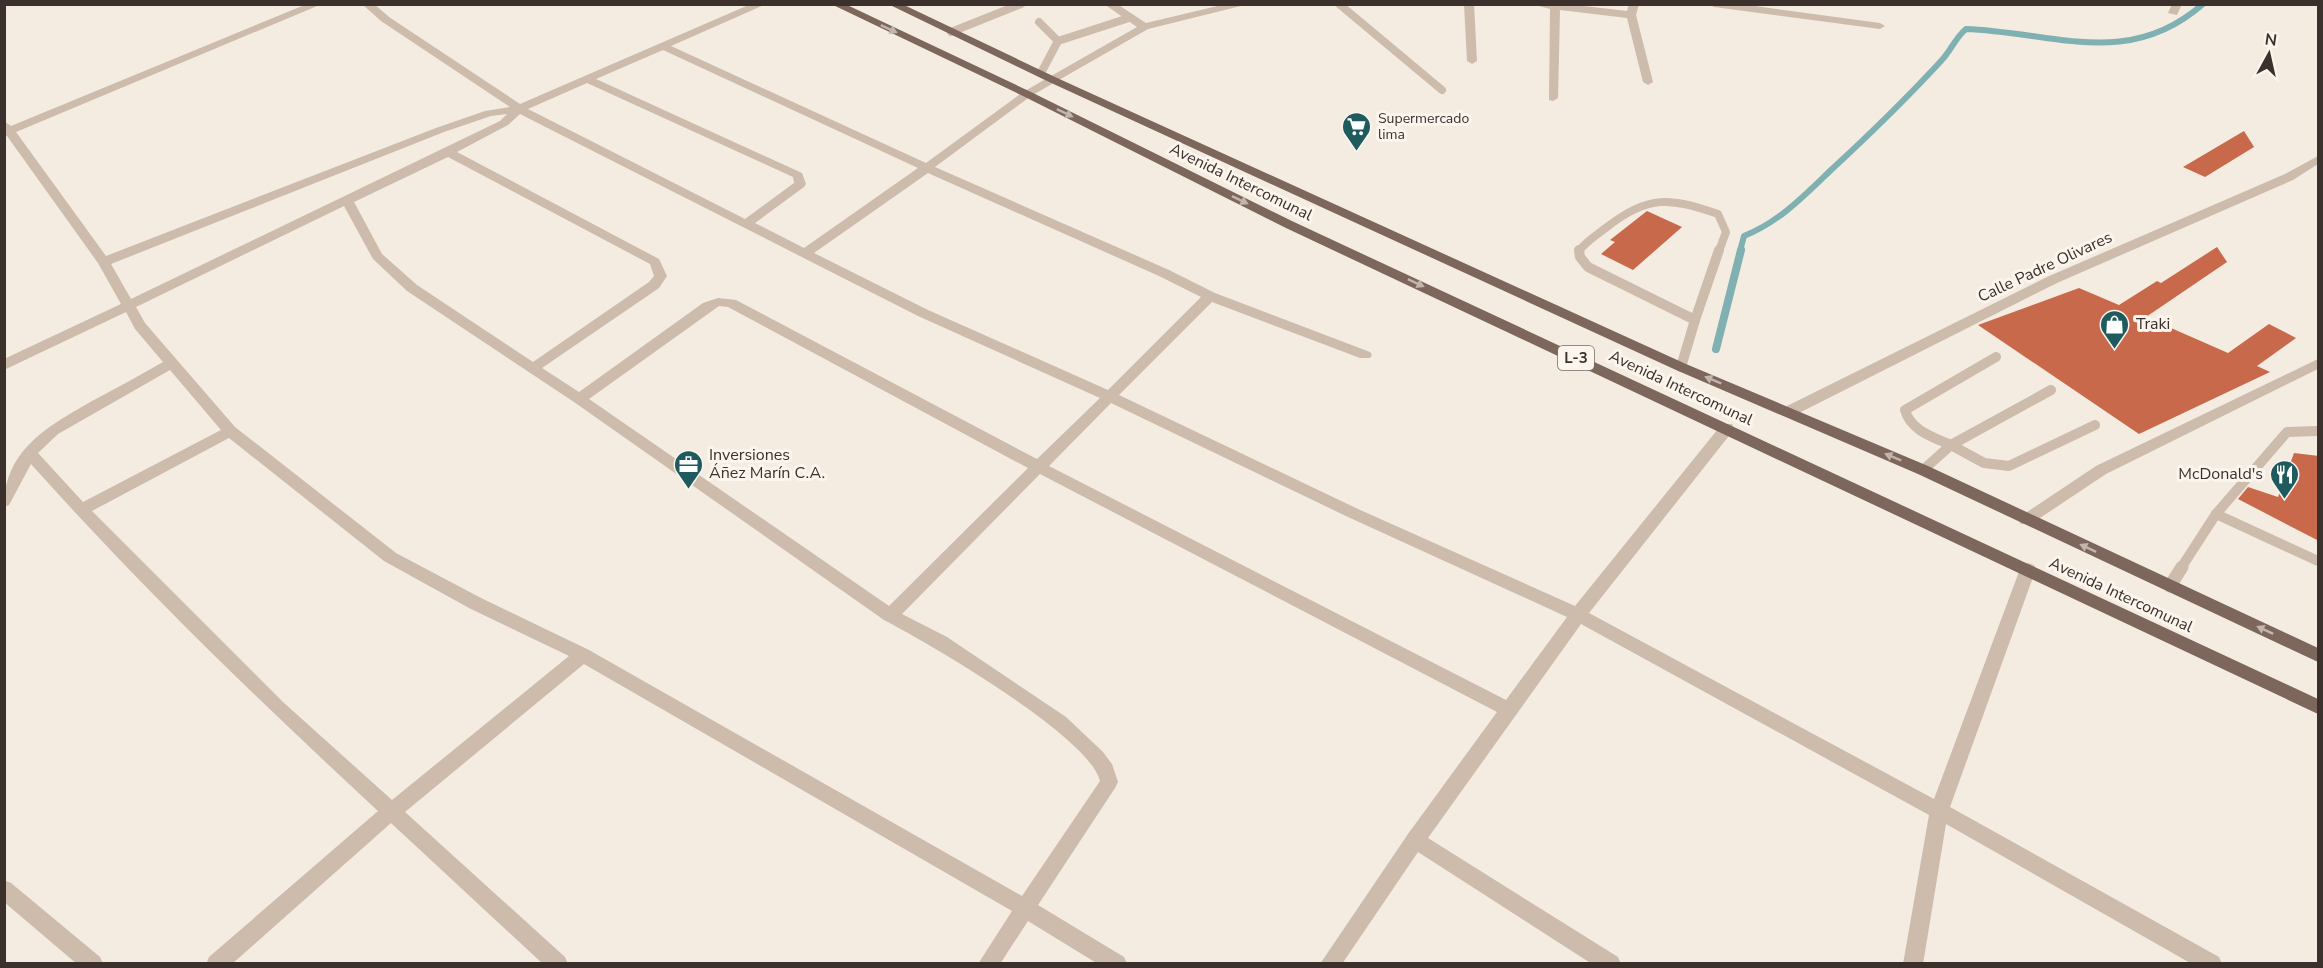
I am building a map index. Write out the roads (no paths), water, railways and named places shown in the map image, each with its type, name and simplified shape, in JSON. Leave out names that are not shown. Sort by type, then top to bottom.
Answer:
[{"type":"main road","name":"Avenida Intercomunal","points":[[836,4],[1027,94],[1290,225],[2319,707]]},
{"type":"main road","name":"Avenida Intercomunal","points":[[893,4],[1681,367],[1923,470],[2319,655]]},
{"type":"street","points":[[317,4],[7,129],[104,262],[140,326],[230,431],[390,557],[475,603],[583,655],[1117,963]]},
{"type":"street","points":[[367,4],[384,19],[518,108],[923,313],[1109,396],[1353,513],[1578,615],[1939,811],[2212,963]]},
{"type":"street","points":[[104,262],[440,130],[489,113],[518,108],[589,80],[761,4]]},
{"type":"street","points":[[1109,4],[1144,27]]},
{"type":"street","points":[[805,253],[928,167],[1027,94],[1046,76],[1144,27],[1244,4]]},
{"type":"street","points":[[1469,4],[1472,61]]},
{"type":"street","points":[[1537,4],[1633,10],[1648,82]]},
{"type":"street","points":[[1714,4],[1880,26]]},
{"type":"street","points":[[1553,99],[1555,6]]},
{"type":"street","points":[[664,47],[1023,212],[1164,273],[1210,296],[1365,355]]},
{"type":"street","points":[[589,80],[798,175],[800,184],[746,224]]},
{"type":"street","points":[[4,365],[348,202],[448,152],[504,123],[518,108]]},
{"type":"street","points":[[448,152],[655,262],[660,270],[661,276],[654,285],[533,368]]},
{"type":"street","name":"Calle Padre Olivares","points":[[1788,412],[2052,280],[2289,177],[2319,159]]},
{"type":"street","points":[[348,202],[377,255],[412,288],[579,399],[891,615],[941,642],[1060,722],[1097,758],[1106,770],[1109,782],[988,963]]},
{"type":"street","points":[[891,615],[1210,296]]},
{"type":"street","points":[[579,399],[708,306],[724,302],[1509,710]]},
{"type":"street","points":[[4,501],[28,453],[53,430],[172,363]]},
{"type":"street","points":[[2026,520],[2101,470],[2319,364]]},
{"type":"street","points":[[1330,963],[1415,840],[1578,615],[1727,428]]},
{"type":"street","points":[[81,510],[230,431]]},
{"type":"street","points":[[28,453],[81,510],[277,707],[558,963]]},
{"type":"street","points":[[1913,963],[1939,811],[2028,569]]},
{"type":"street","points":[[216,963],[392,811],[583,655]]},
{"type":"street","points":[[1415,840],[1611,963]]},
{"type":"street","points":[[4,888],[93,963]]},
{"type":"lane","points":[[951,32],[1021,4]]},
{"type":"lane","points":[[1339,4],[1442,90]]},
{"type":"lane","points":[[1009,9],[1025,14]]},
{"type":"lane","points":[[1058,41],[1129,18]]},
{"type":"lane","points":[[1039,22],[1058,41]]},
{"type":"lane","points":[[1046,76],[1058,41]]},
{"type":"lane","points":[[1681,367],[1726,232],[1718,214],[1683,202],[1664,200],[1631,208],[1579,250],[1580,258],[1588,267],[1695,320]]},
{"type":"lane","points":[[1996,357],[1905,410],[1906,418],[1913,425],[1984,463],[2009,466],[2095,425]]},
{"type":"lane","points":[[1923,470],[1951,445],[2051,390]]},
{"type":"lane","points":[[2170,586],[2216,514],[2287,432],[2319,431]]},
{"type":"lane","points":[[2216,514],[2319,561]]},
{"type":"waterway","points":[[1740,251],[1744,236],[1780,216],[1811,189],[1914,89],[1966,29],[2059,40],[2118,42],[2147,36],[2175,24],[2203,4]]},
{"type":"waterway","points":[[1716,349],[1741,250]]},
{"type":"place","name":"Supermercado lima","points":[[1357,152]]},
{"type":"place","name":"Traki","points":[[2115,350]]},
{"type":"place","name":"Inversiones Áñez Marín C.A.","points":[[688,490]]},
{"type":"place","name":"McDonald's","points":[[2284,500]]}]
